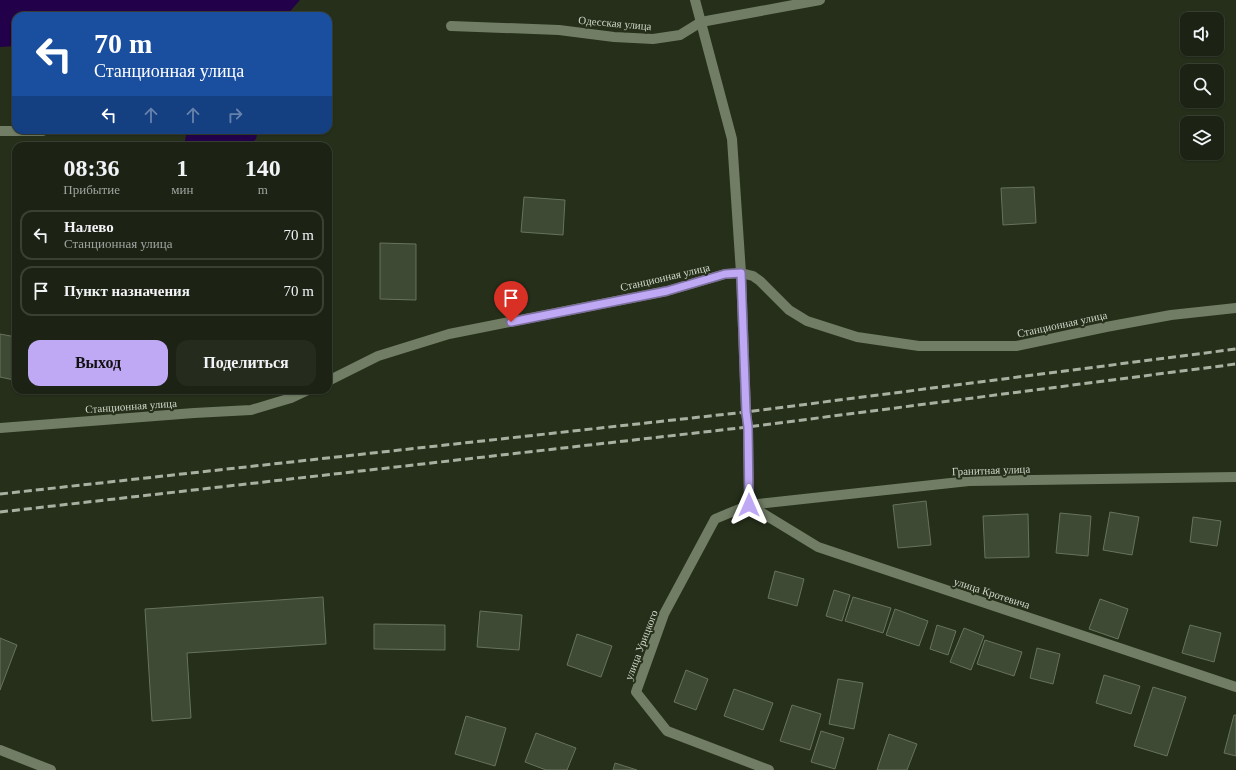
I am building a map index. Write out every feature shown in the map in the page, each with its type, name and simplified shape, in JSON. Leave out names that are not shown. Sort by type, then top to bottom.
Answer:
[{"type":"street","points":[[695,0],[732,139],[741,273],[746,412],[748,427],[749,505]]},
{"type":"street","name":"Одесская улица","points":[[451,26],[559,30],[614,37],[653,39],[680,35],[701,22],[820,0]]},
{"type":"street","points":[[0,131],[12,131]]},
{"type":"street","name":"Станционная улица","points":[[332,379],[378,356],[449,334],[667,291],[725,274],[741,273],[753,276],[789,310],[807,321],[858,337],[918,346],[1016,346],[1171,315],[1236,308]]},
{"type":"street","name":"Станционная улица","points":[[0,428],[251,410],[300,394]]},
{"type":"street","name":"Гранитная улица","points":[[749,505],[970,481],[1236,477]]},
{"type":"street","name":"улица Кротевича","points":[[749,505],[818,547],[1236,687]]},
{"type":"street","name":"улица Урицкого","points":[[749,505],[715,519],[664,614],[636,692],[667,731],[769,770]]},
{"type":"street","points":[[0,750],[51,770]]},
{"type":"shaded area","points":[[0,0],[300,0],[290,12],[12,12],[12,46],[0,47]]},
{"type":"shaded area","points":[[186,134],[257,134],[256,139],[253,142],[185,142]]},
{"type":"building","points":[[1034,187],[1036,223],[1003,225],[1001,188]]},
{"type":"building","points":[[524,197],[565,200],[563,235],[521,232]]},
{"type":"building","points":[[380,243],[416,244],[416,300],[380,299]]},
{"type":"building","points":[[0,334],[12,336],[12,380],[0,377]]},
{"type":"building","points":[[926,501],[931,545],[898,548],[893,505]]},
{"type":"building","points":[[1110,512],[1139,517],[1132,555],[1103,550]]},
{"type":"building","points":[[1060,513],[1091,516],[1088,556],[1056,553]]},
{"type":"building","points":[[1028,514],[1029,557],[985,558],[983,516]]},
{"type":"building","points":[[1193,517],[1221,521],[1217,546],[1190,542]]},
{"type":"building","points":[[775,571],[804,579],[797,606],[768,598]]},
{"type":"building","points":[[834,590],[850,595],[842,621],[826,616]]},
{"type":"building","points":[[323,597],[326,644],[187,653],[191,718],[152,721],[145,609]]},
{"type":"building","points":[[853,597],[891,608],[883,633],[845,621]]},
{"type":"building","points":[[1100,599],[1128,609],[1118,639],[1089,629]]},
{"type":"building","points":[[895,609],[928,621],[919,646],[886,635]]},
{"type":"building","points":[[480,611],[522,615],[519,650],[477,647]]},
{"type":"building","points":[[374,624],[445,625],[445,650],[374,649]]},
{"type":"building","points":[[937,625],[956,631],[948,655],[930,649]]},
{"type":"building","points":[[1190,625],[1221,633],[1214,662],[1182,653]]},
{"type":"building","points":[[964,628],[984,636],[971,670],[950,662]]},
{"type":"building","points":[[577,634],[612,646],[601,677],[567,665]]},
{"type":"building","points":[[0,638],[17,645],[0,690]]},
{"type":"building","points":[[985,640],[1022,652],[1014,676],[977,664]]},
{"type":"building","points":[[1037,648],[1060,654],[1053,684],[1030,678]]},
{"type":"building","points":[[686,670],[708,679],[696,710],[674,702]]},
{"type":"building","points":[[1104,675],[1140,686],[1131,714],[1096,703]]},
{"type":"building","points":[[838,679],[863,683],[854,729],[829,724]]},
{"type":"building","points":[[1153,687],[1186,697],[1167,756],[1134,746]]},
{"type":"building","points":[[734,689],[773,703],[763,730],[724,716]]},
{"type":"building","points":[[792,705],[821,714],[810,750],[780,741]]},
{"type":"building","points":[[1234,715],[1236,715],[1236,756],[1224,753]]},
{"type":"building","points":[[466,716],[506,728],[495,766],[455,754]]},
{"type":"building","points":[[821,731],[844,738],[835,769],[811,762]]},
{"type":"building","points":[[536,733],[576,748],[567,770],[546,770],[525,762]]},
{"type":"building","points":[[889,734],[917,744],[907,770],[877,770]]},
{"type":"building","points":[[615,763],[637,770],[613,770]]},
{"type":"railway","points":[[0,494],[746,412],[1236,349]]},
{"type":"railway","points":[[0,512],[748,427],[1236,364]]},
{"type":"route","points":[[511,322],[667,291],[725,274],[741,273],[746,412],[748,427],[749,505]]}]
